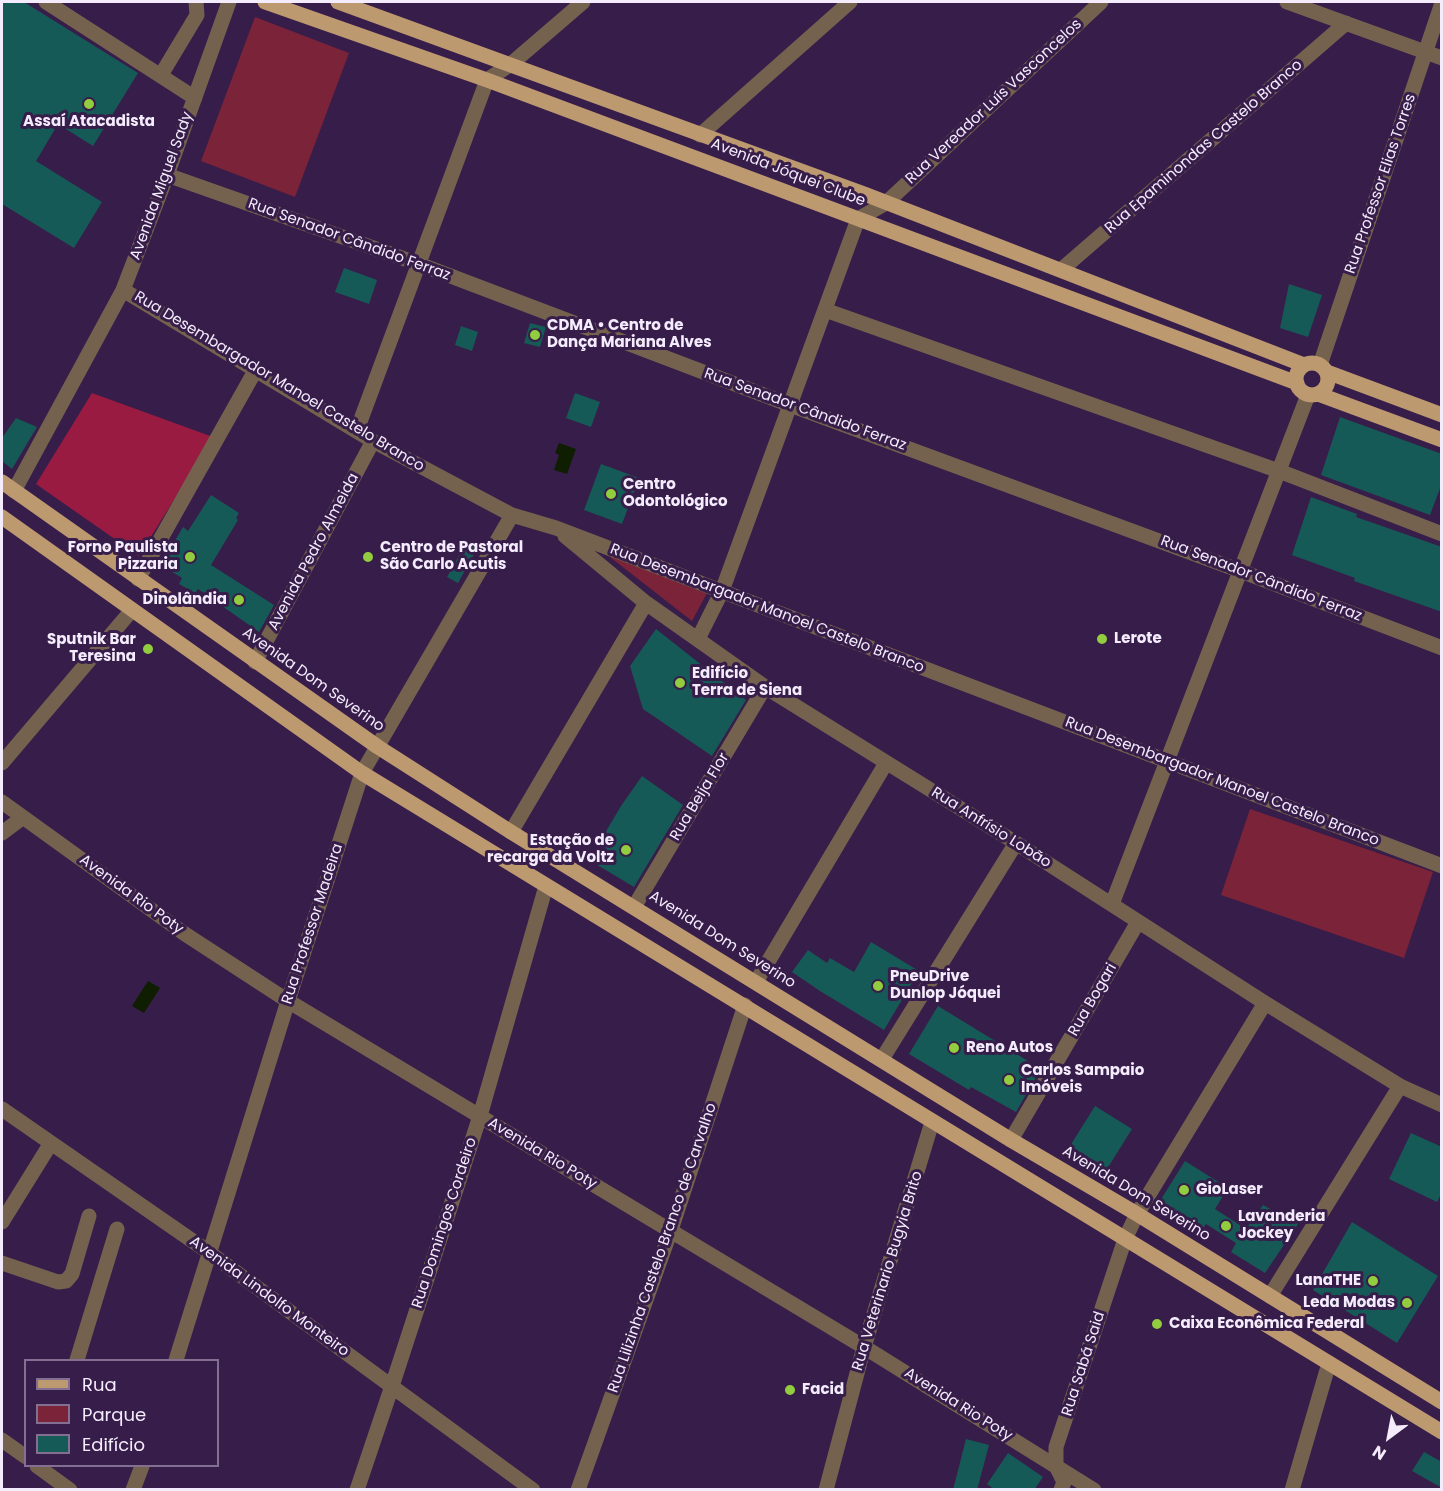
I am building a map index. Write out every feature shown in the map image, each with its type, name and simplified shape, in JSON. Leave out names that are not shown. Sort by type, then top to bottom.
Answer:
[{"type":"main road","name":"Avenida Jóquei Clube","points":[[265,2],[488,80],[1297,383],[1299,389],[1313,395],[1442,440]]},
{"type":"main road","name":"Avenida Jóquei Clube","points":[[345,3],[886,203],[1304,365],[1314,363],[1442,415]]},
{"type":"main road","points":[[1297,383],[1297,373],[1304,365]]},
{"type":"main road","points":[[1313,395],[1323,392],[1328,383],[1323,368]]},
{"type":"main road","name":"Avenida Dom Severino","points":[[8,487],[378,747],[511,832],[1442,1402]]},
{"type":"main road","points":[[2,517],[362,773],[1442,1432]]},
{"type":"street","points":[[46,2],[195,98]]},
{"type":"street","points":[[160,75],[197,15],[196,2]]},
{"type":"street","name":"Avenida Miguel Sady","points":[[8,487],[123,290],[167,176],[229,2]]},
{"type":"street","points":[[357,430],[488,80],[511,64],[583,2]]},
{"type":"street","points":[[700,135],[850,2]]},
{"type":"street","name":"Rua Vereador Luís Vasconcelos","points":[[858,219],[886,203],[1101,2]]},
{"type":"street","points":[[1287,2],[1310,5],[1346,23],[1442,58]]},
{"type":"street","name":"Rua Professor Elias Torres","points":[[1323,368],[1442,3]]},
{"type":"street","name":"Rua Epaminondas Castelo Branco","points":[[1061,270],[1346,23]]},
{"type":"street","name":"Rua Senador Cândido Ferraz","points":[[167,176],[419,264],[790,405],[1240,570],[1442,648]]},
{"type":"street","points":[[698,639],[722,591],[858,219]]},
{"type":"street","name":"Rua Desembargador Manoel Castelo Branco","points":[[123,290],[373,441],[512,515],[556,528],[1442,866]]},
{"type":"street","points":[[825,310],[1279,471],[1442,534]]},
{"type":"street","points":[[138,579],[255,370]]},
{"type":"street","points":[[1112,904],[1279,471],[1313,395]]},
{"type":"street","name":"Avenida Pedro Almeida","points":[[255,662],[373,441]]},
{"type":"street","name":"Rua Professor Madeira","points":[[176,1359],[362,773],[512,515]]},
{"type":"street","name":"Rua Anfrísio Lobão","points":[[556,528],[646,603],[765,687],[1016,843],[1265,1003],[1400,1086],[1442,1105]]},
{"type":"street","points":[[511,832],[646,603]]},
{"type":"street","points":[[2,763],[132,610]]},
{"type":"street","name":"Rua Beija Flor","points":[[634,907],[765,687]]},
{"type":"street","points":[[756,982],[886,763]]},
{"type":"street","name":"Avenida Rio Poty","points":[[2,802],[185,934],[288,1001],[864,1347],[1094,1490]]},
{"type":"street","points":[[2,833],[22,818]]},
{"type":"street","points":[[882,1059],[1016,843]]},
{"type":"street","name":"Rua Domingos Cordeiro","points":[[357,1490],[480,1116],[546,886]]},
{"type":"street","name":"Rua Bogari","points":[[1011,1140],[1138,922]]},
{"type":"street","name":"Rua Sabá Said","points":[[1061,1490],[1064,1482],[1056,1466],[1056,1447],[1125,1239],[1137,1214],[1265,1003]]},
{"type":"street","name":"Rua Lilizinha Castelo Branco de Carvalho","points":[[578,1490],[670,1230],[744,1005]]},
{"type":"street","points":[[1270,1296],[1400,1086]]},
{"type":"street","name":"Avenida Lindolfo Monteiro","points":[[2,1109],[210,1253],[533,1490]]},
{"type":"street","name":"Rua Veterinario Bugyia Brito","points":[[826,1490],[864,1347],[932,1122]]},
{"type":"street","points":[[2,1222],[51,1143]]},
{"type":"street","points":[[2,1263],[58,1282],[66,1281],[72,1274],[89,1216]]},
{"type":"street","points":[[77,1359],[117,1229]]},
{"type":"street","points":[[1292,1490],[1329,1363]]},
{"type":"street","points":[[2,1440],[24,1456]]},
{"type":"street","points":[[38,1467],[70,1490]]},
{"type":"street","points":[[134,1490],[138,1467]]},
{"type":"green space","points":[[255,17],[349,53],[295,197],[201,161]]},
{"type":"green space","points":[[606,554],[707,593],[692,621]]},
{"type":"green space","points":[[1250,809],[1433,872],[1404,958],[1221,895]]},
{"type":"shaded area","points":[[92,393],[213,437],[139,556],[36,484]]},
{"type":"shaded area","points":[[559,443],[576,449],[567,474],[554,470],[559,455],[555,453]]},
{"type":"shaded area","points":[[148,981],[160,988],[144,1013],[132,1006]]},
{"type":"building","points":[[2,2],[24,2],[138,73],[93,146],[58,124],[36,161],[102,202],[74,248],[2,204]]},
{"type":"building","points":[[344,268],[377,280],[369,304],[335,292]]},
{"type":"building","points":[[1289,284],[1322,295],[1308,337],[1280,328]]},
{"type":"building","name":"CDMA • Centro de Dança Mariana Alves","points":[[530,323],[546,327],[540,347],[524,343]]},
{"type":"building","points":[[461,326],[478,332],[472,351],[455,345]]},
{"type":"building","points":[[575,393],[600,402],[591,427],[566,418]]},
{"type":"building","points":[[1340,417],[1442,454],[1442,483],[1430,515],[1321,475]]},
{"type":"building","points":[[16,418],[37,427],[12,469],[2,461],[2,438]]},
{"type":"building","name":"Centro Odontológico","points":[[601,464],[639,478],[622,524],[584,510]]},
{"type":"building","points":[[211,495],[239,513],[236,518],[238,520],[211,565],[274,605],[259,632],[198,589],[195,593],[179,584],[182,578],[161,565],[183,527],[188,531]]},
{"type":"building","points":[[1311,497],[1357,514],[1356,517],[1442,547],[1442,612],[1354,581],[1355,578],[1292,555]]},
{"type":"building","points":[[467,541],[478,547],[458,583],[447,577]]},
{"type":"building","name":"Edifício Terra de Siena","points":[[656,629],[746,700],[712,756],[643,709],[630,666]]},
{"type":"building","points":[[642,776],[683,805],[634,887],[589,860]]},
{"type":"building","name":"PneuDrive Dunlop Jóquei","points":[[871,942],[919,971],[884,1030],[792,972],[808,950],[827,963],[830,958],[854,972]]},
{"type":"building","name":"Reno Autos","points":[[938,1006],[1041,1069],[1016,1112],[971,1087],[969,1090],[909,1054]]},
{"type":"building","points":[[1095,1106],[1132,1129],[1107,1169],[1070,1146]]},
{"type":"building","points":[[1411,1133],[1442,1147],[1442,1192],[1437,1202],[1389,1179]]},
{"type":"building","points":[[1185,1161],[1228,1188],[1215,1209],[1246,1229],[1263,1205],[1298,1224],[1265,1273],[1231,1252],[1236,1243],[1206,1224],[1201,1231],[1158,1204]]},
{"type":"building","points":[[1352,1222],[1438,1276],[1397,1343],[1313,1290]]},
{"type":"building","points":[[966,1439],[989,1445],[977,1490],[953,1490]]},
{"type":"building","points":[[1424,1452],[1442,1462],[1442,1488],[1412,1471]]},
{"type":"building","points":[[1008,1453],[1043,1477],[1034,1490],[995,1490],[987,1484]]},
{"type":"place","name":"Assaí Atacadista","points":[[89,104]]},
{"type":"place","name":"CDMA • Centro de Dança Mariana Alves","points":[[535,335]]},
{"type":"place","name":"Centro Odontológico","points":[[611,494]]},
{"type":"place","name":"Forno Paulista Pizzaria","points":[[190,557]]},
{"type":"place","name":"Centro de Pastoral São Carlo Acutis","points":[[368,557]]},
{"type":"place","name":"Dinolândia","points":[[239,600]]},
{"type":"place","name":"Lerote","points":[[1102,639]]},
{"type":"place","name":"Sputnik Bar Teresina","points":[[148,649]]},
{"type":"place","name":"Edifício Terra de Siena","points":[[680,683]]},
{"type":"place","name":"Estação de recarga da Voltz","points":[[626,850]]},
{"type":"place","name":"PneuDrive Dunlop Jóquei","points":[[878,986]]},
{"type":"place","name":"Reno Autos","points":[[954,1048]]},
{"type":"place","name":"Carlos Sampaio Imóveis","points":[[1009,1080]]},
{"type":"place","name":"GioLaser","points":[[1184,1190]]},
{"type":"place","name":"Lavanderia Jockey","points":[[1226,1226]]},
{"type":"place","name":"LanaTHE","points":[[1373,1281]]},
{"type":"place","name":"Leda Modas","points":[[1407,1303]]},
{"type":"place","name":"Caixa Econômica Federal","points":[[1157,1324]]},
{"type":"place","name":"Facid","points":[[790,1390]]}]
